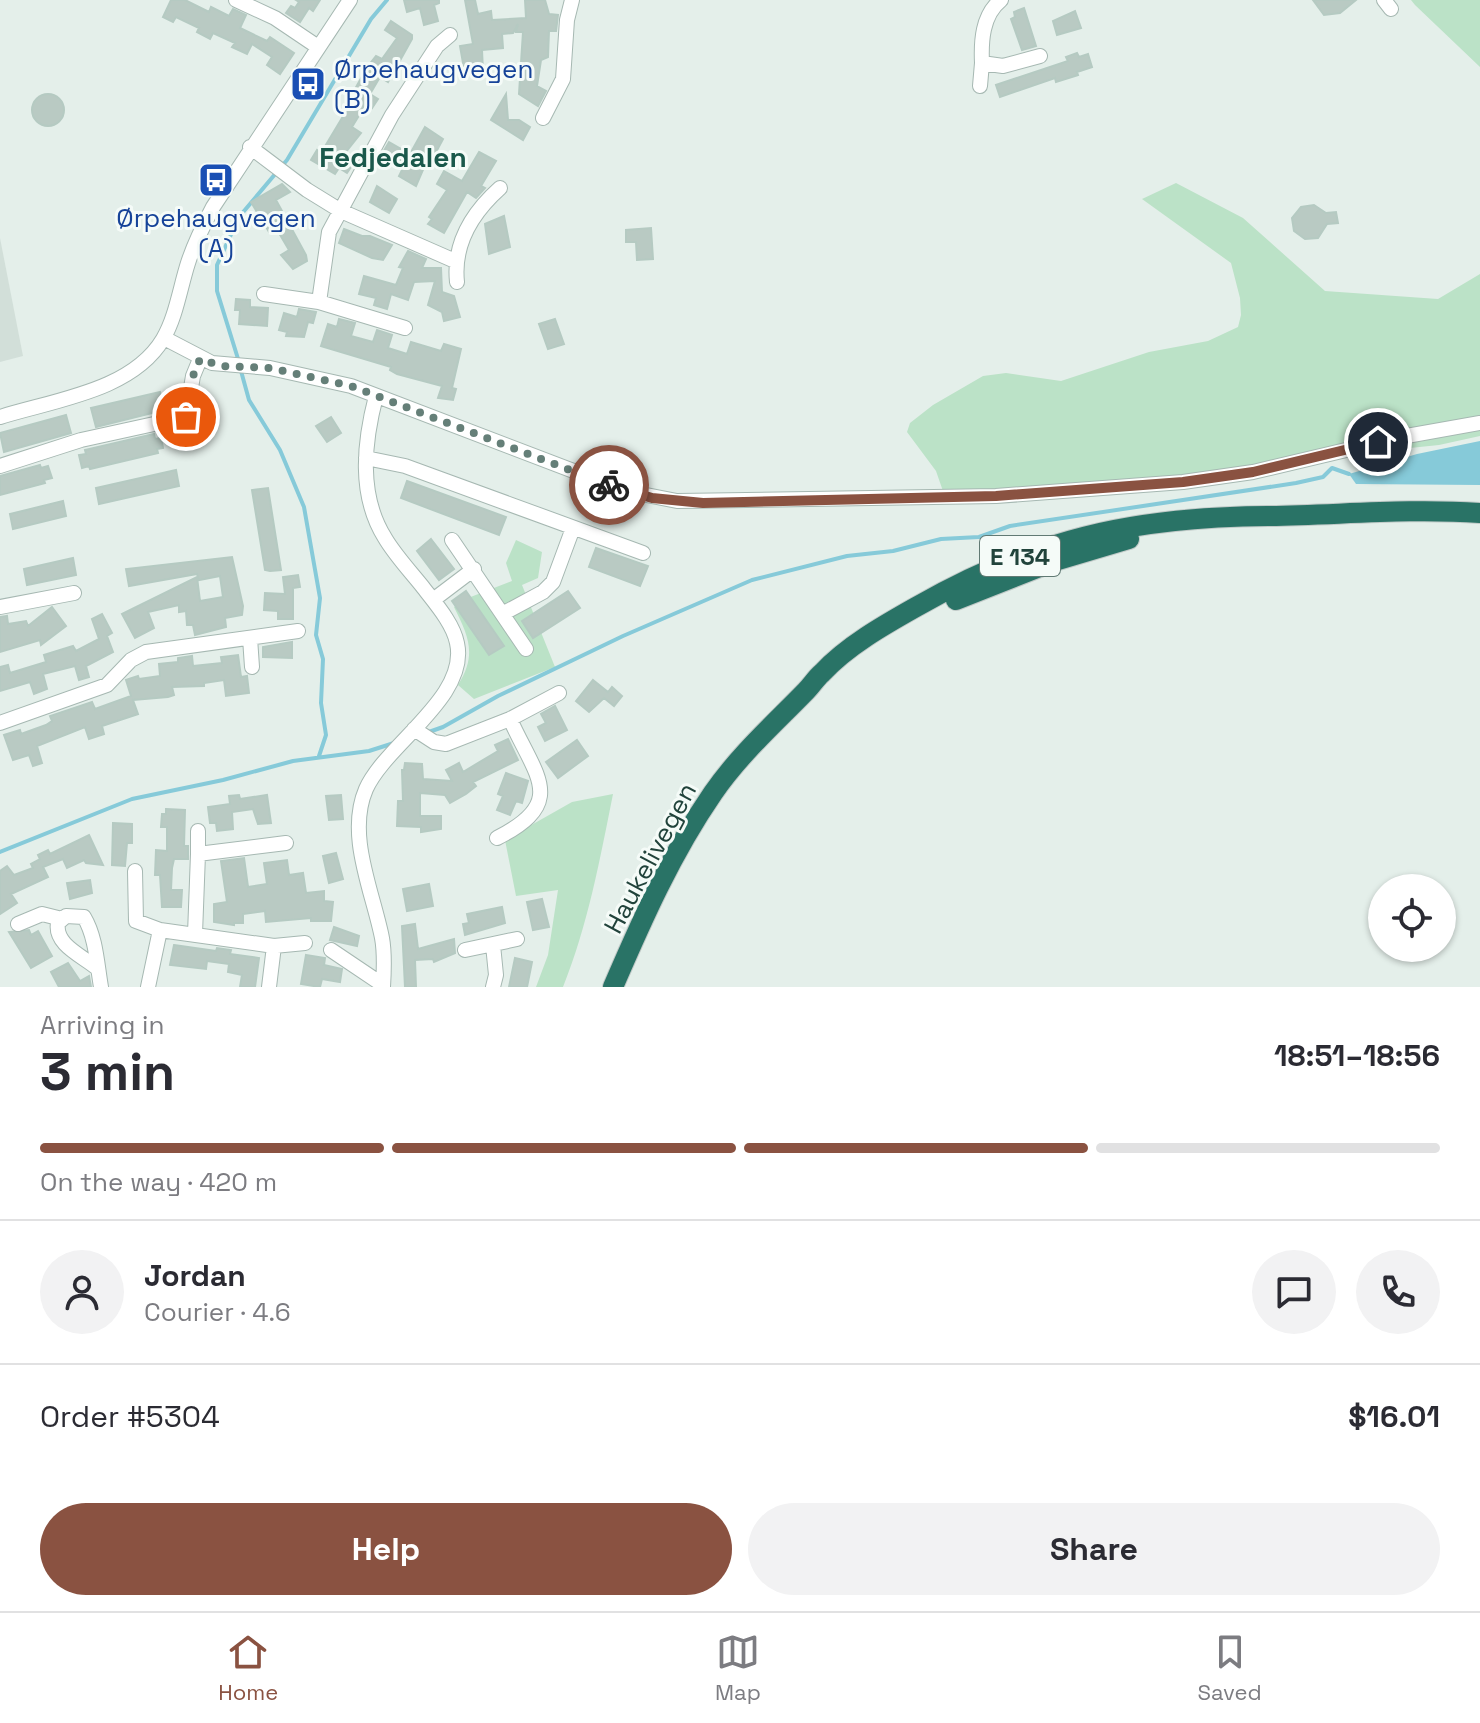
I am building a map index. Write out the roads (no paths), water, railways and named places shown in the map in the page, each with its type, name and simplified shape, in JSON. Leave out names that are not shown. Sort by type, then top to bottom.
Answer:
[{"type":"highway","name":"Haukelivegen","points":[[613,987],[664,875],[706,804],[765,728],[808,690],[897,630],[950,602],[1008,578],[1132,539],[1267,516],[1409,510],[1480,513]]},
{"type":"street","points":[[236,0],[275,18],[318,47]]},
{"type":"street","points":[[0,417],[126,377],[142,365],[164,338],[197,237],[250,147],[350,0]]},
{"type":"street","points":[[543,118],[563,79],[567,20],[572,0]]},
{"type":"street","points":[[980,86],[983,32],[994,5],[1001,0]]},
{"type":"street","points":[[319,302],[329,232],[414,80],[437,46],[450,35]]},
{"type":"street","points":[[982,63],[1003,66],[1040,56]]},
{"type":"street","points":[[250,147],[341,211],[455,261]]},
{"type":"street","points":[[457,282],[455,261],[481,205],[500,188]]},
{"type":"street","points":[[264,294],[319,302],[405,328]]},
{"type":"street","points":[[164,338],[200,359],[222,366],[259,367],[313,376],[376,396],[626,491],[652,498],[703,503],[996,496],[1183,482],[1253,472],[1401,437],[1480,423]]},
{"type":"street","points":[[0,466],[81,440],[186,417],[193,376],[200,359]]},
{"type":"street","points":[[376,396],[366,441],[366,484],[380,529],[433,600],[454,634],[458,662],[445,692],[375,773],[365,790],[360,813],[360,841],[382,942],[383,986]]},
{"type":"street","points":[[366,458],[405,466],[643,553]]},
{"type":"street","points":[[504,613],[543,592],[553,582],[573,528]]},
{"type":"street","points":[[452,540],[526,649]]},
{"type":"street","points":[[433,600],[474,569]]},
{"type":"street","points":[[0,607],[74,593]]},
{"type":"street","points":[[0,723],[107,685],[131,660],[146,652],[298,631]]},
{"type":"street","points":[[250,638],[252,667]]},
{"type":"street","points":[[414,729],[434,742],[446,744],[510,719],[559,693]]},
{"type":"street","points":[[497,838],[523,825],[537,811],[542,794],[510,719]]},
{"type":"street","points":[[195,934],[198,831]]},
{"type":"street","points":[[198,854],[286,843]]},
{"type":"street","points":[[135,871],[136,921],[160,930],[274,946],[305,943]]},
{"type":"street","points":[[18,924],[42,914],[62,919]]},
{"type":"street","points":[[98,969],[65,945],[58,936],[57,929],[62,919],[71,914],[84,917],[90,928],[98,969],[101,987]]},
{"type":"street","points":[[148,987],[160,930]]},
{"type":"street","points":[[465,950],[517,939]]},
{"type":"street","points":[[493,945],[496,975],[493,987]]},
{"type":"street","points":[[269,987],[274,946]]},
{"type":"street","points":[[331,950],[383,986]]},
{"type":"water","points":[[1480,441],[1480,485],[1356,484],[1349,474],[1417,454]]},
{"type":"waterway","points":[[239,362],[217,291],[217,265],[239,217],[287,160],[371,19],[387,0]]},
{"type":"waterway","points":[[241,371],[249,400],[280,450],[304,507],[320,598],[316,635],[323,659],[321,703],[326,735],[319,756]]},
{"type":"waterway","points":[[426,733],[623,636],[752,580],[847,556],[893,551],[941,539],[979,537],[1010,526],[1296,483],[1323,477],[1332,468],[1349,474]]},
{"type":"waterway","points":[[0,852],[132,799],[223,780],[293,761],[369,751],[394,743]]},
{"type":"place","name":"Ørpehaugvegen (B)","points":[[308,84]]},
{"type":"place","name":"Ørpehaugvegen (A)","points":[[216,180]]},
{"type":"district","name":"Fedjedalen","points":[[393,157]]}]
